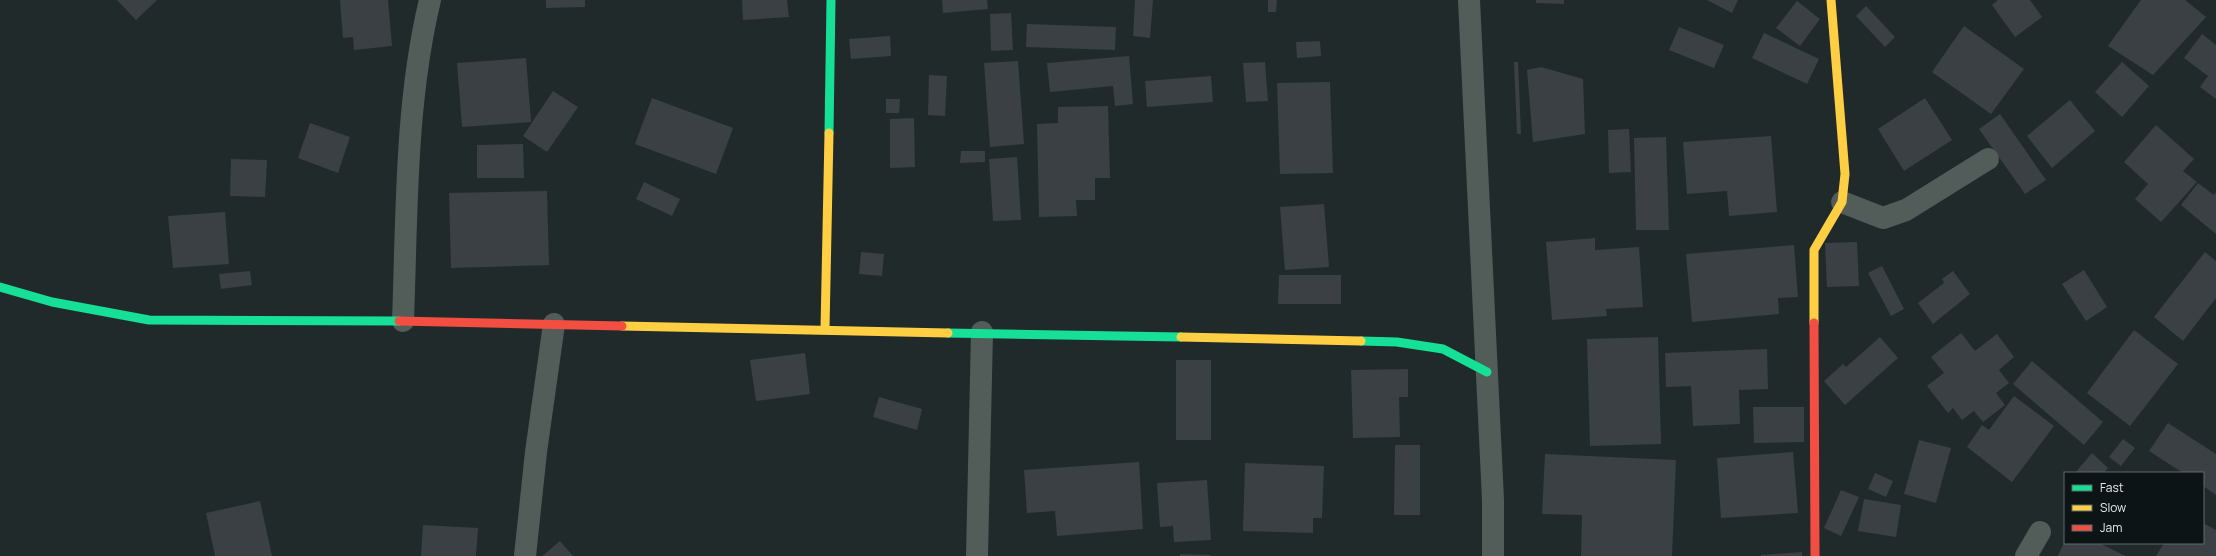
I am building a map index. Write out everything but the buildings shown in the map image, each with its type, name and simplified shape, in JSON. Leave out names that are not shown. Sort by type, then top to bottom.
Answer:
[{"type":"street","points":[[403,321],[410,141],[420,42],[430,0]]},
{"type":"street","points":[[825,329],[831,0]]},
{"type":"street","points":[[1469,0],[1487,372],[1493,556]]},
{"type":"street","points":[[1815,556],[1814,250],[1842,202],[1845,174],[1831,0]]},
{"type":"street","points":[[1842,202],[1883,218],[1906,210],[1988,159]]},
{"type":"street","points":[[0,287],[52,302],[149,320],[403,321],[982,332],[1397,342],[1443,349],[1487,372]]},
{"type":"street","points":[[525,556],[536,452],[554,324]]},
{"type":"street","points":[[977,556],[982,332]]},
{"type":"street","points":[[2026,556],[2040,532]]},
{"type":"traffic: fast","points":[[829,133],[831,0]]},
{"type":"traffic: fast","points":[[0,287],[52,302],[149,320],[399,321]]},
{"type":"traffic: fast","points":[[948,333],[1181,337]]},
{"type":"traffic: fast","points":[[1361,341],[1397,342],[1443,349],[1487,372]]},
{"type":"traffic: slow","points":[[1814,323],[1814,250],[1842,202],[1845,174],[1831,0]]},
{"type":"traffic: slow","points":[[825,329],[829,133]]},
{"type":"traffic: slow","points":[[622,326],[948,333]]},
{"type":"traffic: slow","points":[[1181,337],[1361,341]]},
{"type":"traffic: jam","points":[[399,321],[622,326]]},
{"type":"traffic: jam","points":[[1814,323],[1815,556]]}]
